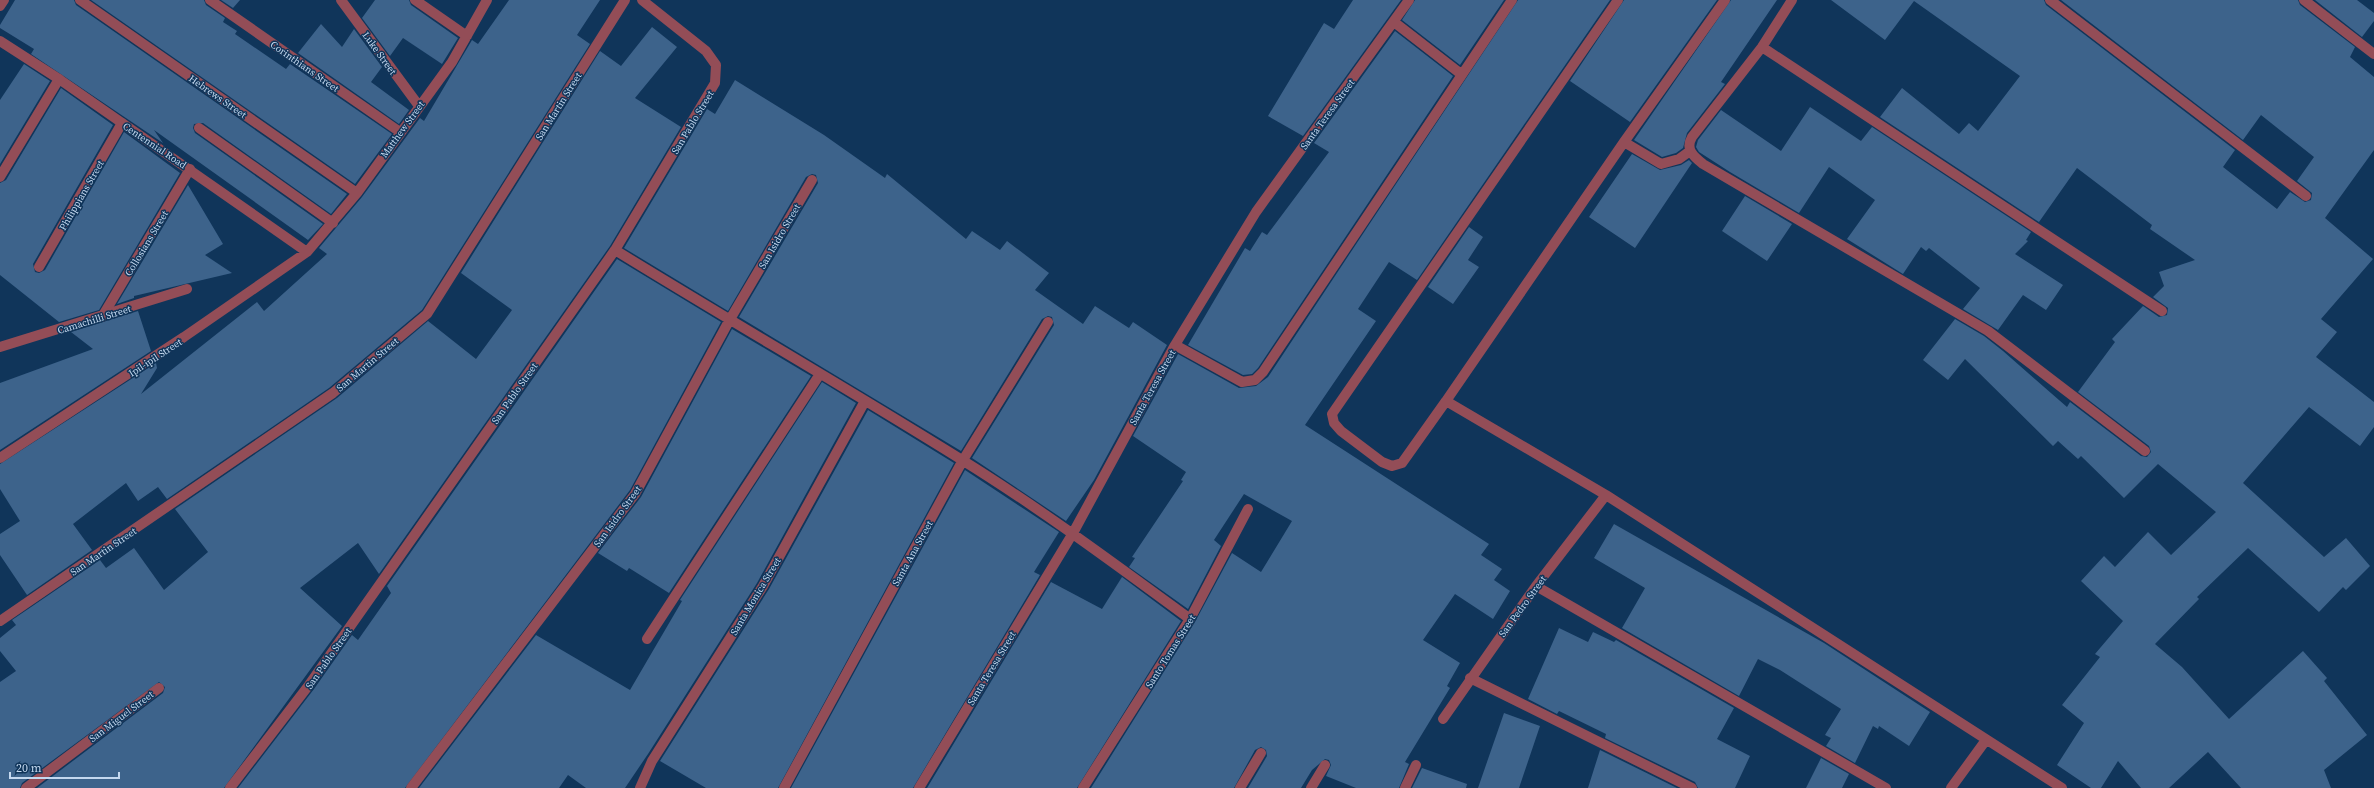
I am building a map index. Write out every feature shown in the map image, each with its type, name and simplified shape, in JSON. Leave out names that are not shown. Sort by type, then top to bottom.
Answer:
[{"type":"street","points":[[0,6],[4,0]]},
{"type":"street","name":"Hebrews Street","points":[[80,0],[357,193]]},
{"type":"street","name":"Corinthians Street","points":[[210,0],[400,132]]},
{"type":"street","name":"Luke Street","points":[[341,0],[419,106]]},
{"type":"street","points":[[415,0],[466,36]]},
{"type":"street","name":"Matthew Street","points":[[307,252],[357,193],[452,62],[486,0]]},
{"type":"street","name":"San Martin Street","points":[[0,621],[333,393],[427,314],[625,0]]},
{"type":"street","name":"San Pablo Street","points":[[230,788],[309,685],[615,250],[715,83],[716,65],[706,50],[642,0]]},
{"type":"street","name":"Santa Teresa Street","points":[[919,788],[1073,533],[1175,346],[1256,212],[1409,0]]},
{"type":"street","points":[[1175,346],[1242,382],[1254,380],[1263,372],[1461,74],[1512,0]]},
{"type":"street","points":[[1618,0],[1332,414],[1334,423],[1341,431],[1382,462],[1392,466],[1402,463],[1624,142],[1725,0]]},
{"type":"street","points":[[1792,0],[1762,47],[1692,137],[1688,143],[1690,151],[1702,164],[1988,331],[2145,450]]},
{"type":"street","points":[[2050,0],[2306,196]]},
{"type":"street","points":[[2304,0],[2374,54]]},
{"type":"street","points":[[1394,22],[1461,74]]},
{"type":"street","name":"Centennial Road","points":[[0,41],[59,79],[190,169],[307,252]]},
{"type":"street","points":[[1762,47],[2162,311]]},
{"type":"street","points":[[0,177],[59,79]]},
{"type":"street","name":"Philippians Street","points":[[39,267],[122,123]]},
{"type":"street","points":[[200,128],[333,223]]},
{"type":"street","points":[[1624,142],[1661,164],[1679,159],[1690,151]]},
{"type":"street","name":"Collosians Street","points":[[102,317],[190,169]]},
{"type":"street","name":"San Isidro Street","points":[[411,788],[635,494],[729,321],[812,180]]},
{"type":"street","points":[[615,250],[729,321],[963,460],[1073,533],[1190,619]]},
{"type":"street","name":"Ipil-ipil Street","points":[[0,458],[184,337],[307,252]]},
{"type":"street","name":"Camachilli Street","points":[[0,347],[102,317],[187,289]]},
{"type":"street","name":"Santa Ana Street","points":[[784,788],[963,460],[1048,322]]},
{"type":"street","points":[[647,639],[820,374]]},
{"type":"street","name":"Santa Monica Street","points":[[640,788],[652,760],[763,586],[865,401]]},
{"type":"street","points":[[1446,401],[1606,496],[2062,788]]},
{"type":"street","name":"San Pedro Street","points":[[1443,719],[1470,678],[1536,586],[1606,496]]},
{"type":"street","name":"Santo Tomas Street","points":[[1083,788],[1190,619],[1248,509]]},
{"type":"street","points":[[1536,586],[1886,788]]},
{"type":"street","points":[[1470,678],[1692,788]]},
{"type":"street","name":"San Miguel Street","points":[[26,788],[159,688]]},
{"type":"street","points":[[1951,788],[1986,740]]},
{"type":"street","points":[[1240,788],[1261,753]]},
{"type":"street","points":[[1311,788],[1325,765]]},
{"type":"street","points":[[1405,788],[1416,766]]},
{"type":"building","points":[[15,0],[74,0],[76,5],[347,194],[331,214],[203,123],[194,124],[193,128],[195,133],[323,224],[308,240],[154,130],[163,143],[31,54],[34,49],[0,28],[0,25]]},
{"type":"building","points":[[91,0],[204,0],[206,5],[225,18],[223,22],[237,31],[235,34],[286,69],[290,64],[392,134],[355,184]]},
{"type":"building","points":[[221,0],[240,0],[233,8]]},
{"type":"building","points":[[375,0],[409,0],[411,5],[458,38],[442,64],[403,38],[390,56],[362,18]]},
{"type":"building","points":[[509,0],[600,0],[577,35],[590,44],[422,310],[329,388],[167,499],[158,487],[138,501],[126,483],[73,524],[92,550],[27,595],[0,555],[0,534],[20,521],[0,489],[0,464],[156,363],[157,368],[141,394],[257,302],[264,311],[327,254],[319,248],[362,197],[420,118],[424,121],[472,40],[478,44]]},
{"type":"building","points":[[1353,0],[1401,0],[1303,136],[1268,116],[1324,23],[1334,29]]},
{"type":"building","points":[[1415,0],[1504,0],[1460,65],[1402,20]]},
{"type":"building","points":[[1518,0],[1610,0],[1417,280],[1389,262],[1358,309],[1376,321],[1305,425],[1489,544],[1481,555],[1502,569],[1494,580],[1510,591],[1493,619],[1455,594],[1423,640],[1460,663],[1447,686],[1450,688],[1405,762],[1409,764],[1399,788],[1356,788],[1326,776],[1331,765],[1329,760],[1325,759],[1312,770],[1301,788],[1248,788],[1267,756],[1266,750],[1261,747],[1255,750],[1234,788],[1091,788],[1195,622],[1232,553],[1261,572],[1292,521],[1244,494],[1214,540],[1221,546],[1188,609],[1129,567],[1135,558],[1132,557],[1183,481],[1181,480],[1186,472],[1133,436],[1178,354],[1239,388],[1256,386],[1268,377]]},
{"type":"building","points":[[1624,0],[1717,0],[1630,122],[1570,81]]},
{"type":"building","points":[[1731,0],[1777,0],[1721,82],[1725,84],[1687,133],[1683,148],[1676,153],[1662,157],[1634,140]]},
{"type":"building","points":[[1831,0],[2044,0],[2046,5],[2235,150],[2223,167],[2277,209],[2290,192],[2305,202],[2311,200],[2312,193],[2297,181],[2314,157],[2261,115],[2243,140],[2061,0],[2298,0],[2300,5],[2355,47],[2350,57],[2374,77],[2374,150],[2325,218],[2373,259],[2321,319],[2337,332],[2316,357],[2374,402],[2374,427],[2360,446],[2309,407],[2243,483],[2324,557],[2346,538],[2370,566],[2346,590],[2343,587],[2319,612],[2248,548],[2197,597],[2199,599],[2155,644],[2182,667],[2229,719],[2303,651],[2327,678],[2324,681],[2367,735],[2324,770],[2331,788],[2241,788],[2208,752],[2169,788],[2141,788],[2118,761],[2101,788],[2091,788],[2057,765],[2084,723],[2062,705],[2100,657],[2095,654],[2123,621],[2081,581],[2104,556],[2115,567],[2148,532],[2171,555],[2216,512],[2158,464],[2124,498],[2081,456],[2078,459],[2058,441],[2053,446],[1965,359],[1948,380],[1923,360],[1955,319],[1984,336],[2067,407],[2070,402],[2141,456],[2147,457],[2151,452],[2149,446],[2078,392],[2115,342],[2112,339],[2143,306],[2159,317],[2167,315],[2168,308],[2153,297],[2164,286],[2159,272],[2195,260],[2150,229],[2152,225],[2077,168],[2039,222],[1880,117],[1902,88],[1959,134],[1969,123],[1978,131],[2020,76],[1914,1],[1885,40]]},
{"type":"building","points":[[2315,0],[2357,0],[2374,13],[2374,21],[2362,37]]},
{"type":"building","points":[[321,24],[342,47],[354,29],[382,67],[371,82],[409,110],[399,124],[298,53]]},
{"type":"building","points":[[652,27],[677,47],[635,98],[681,127],[610,246],[379,574],[358,543],[300,588],[342,626],[224,788],[37,788],[163,693],[165,687],[159,682],[22,783],[20,788],[0,788],[0,682],[16,671],[0,651],[0,638],[16,625],[12,620],[100,560],[106,568],[134,548],[164,590],[208,552],[175,509],[337,398],[428,321],[476,359],[512,310],[461,273],[600,51],[621,66]]},
{"type":"building","points":[[1395,31],[1453,76],[1258,368],[1252,374],[1243,375],[1188,345],[1245,248],[1250,251],[1262,232],[1267,235],[1329,152],[1314,143]]},
{"type":"building","points":[[24,64],[50,81],[0,164],[0,100]]},
{"type":"building","points":[[735,80],[824,135],[885,178],[887,174],[966,239],[972,231],[1000,250],[1007,241],[1049,273],[1035,290],[1083,324],[1095,306],[1129,328],[1133,322],[1167,345],[1094,480],[1066,521],[972,458],[1054,325],[1052,317],[1048,316],[1042,319],[961,451],[739,317],[818,183],[816,175],[812,174],[806,177],[728,311],[624,248],[707,109],[715,114]]},
{"type":"building","points":[[61,88],[113,125],[33,264],[35,272],[39,273],[45,270],[124,132],[180,173],[99,310],[59,322],[0,275],[0,183],[6,180]]},
{"type":"building","points":[[1810,107],[1861,141],[1872,127],[2031,232],[2026,240],[2028,241],[2015,254],[2063,285],[2046,310],[2023,295],[1998,330],[1963,309],[1980,288],[1929,248],[1926,251],[1921,247],[1903,274],[1847,239],[1875,200],[1829,167],[1799,213],[1730,172],[1699,152],[1696,147],[1698,140],[1721,110],[1781,151]]},
{"type":"building","points":[[1632,154],[1660,170],[1681,165],[1689,160],[1692,163],[1635,248],[1589,217]]},
{"type":"building","points":[[188,185],[223,244],[205,255],[232,273],[134,296],[134,298],[117,304]]},
{"type":"building","points":[[1745,196],[1792,224],[1767,261],[1722,231]]},
{"type":"building","points":[[1469,227],[1483,237],[1468,260],[1479,267],[1453,304],[1428,287]]},
{"type":"building","points":[[617,259],[721,322],[630,490],[405,788],[238,788],[314,689],[352,635],[358,640],[391,593],[387,586]]},
{"type":"building","points":[[138,311],[151,351],[0,450],[0,383],[93,349],[71,332]]},
{"type":"building","points":[[732,329],[811,376],[669,593],[629,568],[627,571],[598,553],[641,497]]},
{"type":"building","points":[[822,382],[856,403],[757,583],[625,788],[586,788],[568,775],[559,788],[419,788],[536,635],[630,690],[682,601],[680,600]]},
{"type":"building","points":[[868,410],[954,463],[778,788],[706,788],[660,761],[769,589]]},
{"type":"building","points":[[965,470],[1059,532],[1034,572],[1040,575],[913,788],[791,788]]},
{"type":"building","points":[[1614,524],[1824,643],[1930,712],[1909,746],[1879,726],[1878,729],[1873,726],[1855,763],[1826,746],[1831,738],[1825,735],[1841,709],[1780,670],[1758,659],[1739,696],[1622,628],[1645,588],[1594,558]]},
{"type":"building","points":[[1122,577],[1181,621],[1077,788],[927,788],[1051,582],[1102,609]]},
{"type":"building","points":[[1559,628],[1588,642],[1593,632],[1614,642],[1616,640],[1734,708],[1717,739],[1750,756],[1735,788],[1698,788],[1695,782],[1605,738],[1606,734],[1559,711],[1557,714],[1528,699]]},
{"type":"building","points":[[1504,713],[1540,726],[1519,788],[1478,788]]},
{"type":"building","points":[[1600,750],[1677,788],[1588,788]]},
{"type":"building","points":[[1821,758],[1849,774],[1842,788],[1806,788]]},
{"type":"building","points":[[1422,768],[1467,784],[1466,788],[1412,788]]}]
